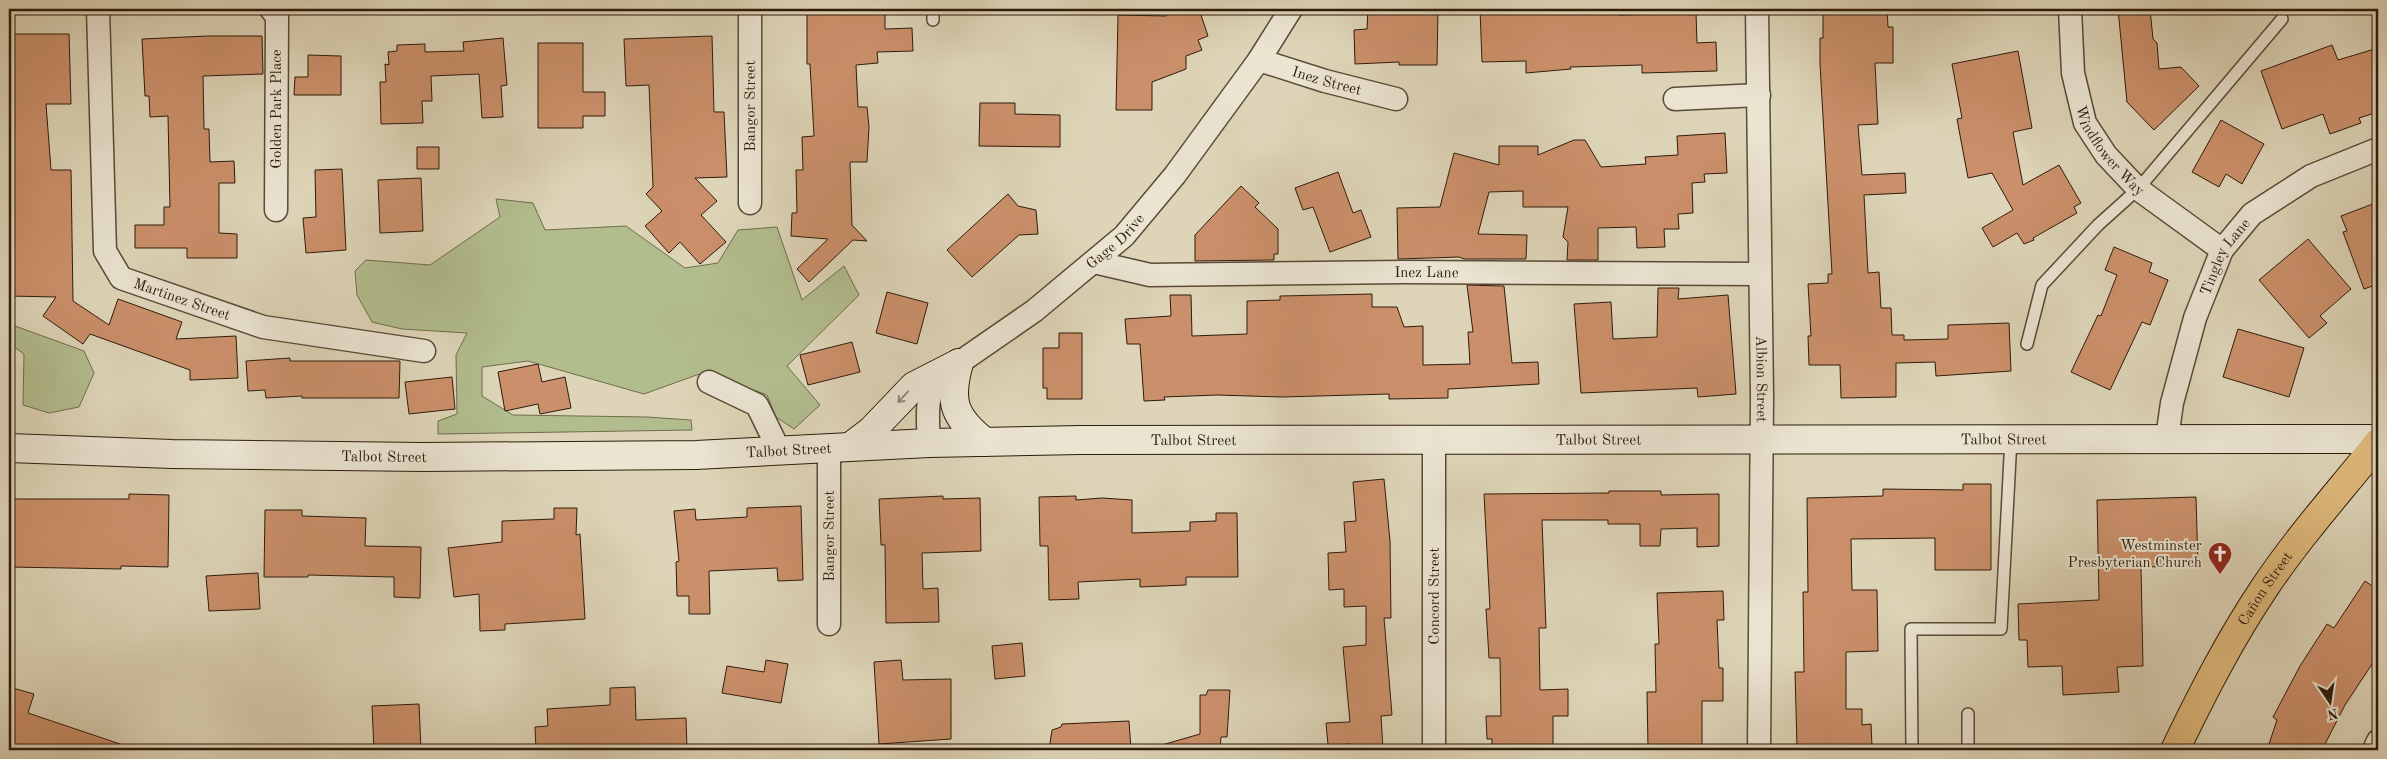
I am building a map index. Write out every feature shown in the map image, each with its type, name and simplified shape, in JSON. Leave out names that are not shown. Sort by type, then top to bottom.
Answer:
[{"type":"main road","points":[[959,363],[953,389],[954,405],[962,421],[985,442]]},
{"type":"main road","points":[[839,447],[871,431],[914,386],[959,363]]},
{"type":"main road","name":"Talbot Street","points":[[9,448],[332,458],[696,454],[929,443],[1081,440],[2378,439]]},
{"type":"main road","name":"Cañon Street","points":[[2174,750],[2222,654],[2266,586],[2322,511],[2378,443]]},
{"type":"street","name":"Martinez Street","points":[[98,9],[105,251],[121,278],[263,327],[424,351]]},
{"type":"street","name":"Golden Park Place","points":[[271,9],[277,17],[276,210]]},
{"type":"street","name":"Bangor Street","points":[[750,9],[750,203]]},
{"type":"street","name":"Gage Drive","points":[[929,443],[928,404],[931,387],[940,376],[1034,311],[1124,236],[1175,175],[1258,60],[1290,9]]},
{"type":"street","name":"Albion Street","points":[[1758,9],[1759,274],[1762,398],[1758,750]]},
{"type":"street","name":"Windflower Way","points":[[2070,9],[2073,73],[2085,123],[2106,155],[2138,189],[2222,250]]},
{"type":"street","name":"Inez Street","points":[[1258,60],[1325,81],[1396,98]]},
{"type":"street","points":[[1675,99],[1759,95]]},
{"type":"street","name":"Tingley Lane","points":[[2167,438],[2172,402],[2195,318],[2222,250],[2252,214],[2311,176],[2378,149]]},
{"type":"street","name":"Inez Lane","points":[[1094,262],[1150,275],[1404,272],[1759,274]]},
{"type":"street","points":[[709,382],[756,405],[779,450]]},
{"type":"street","name":"Concord Street","points":[[1434,441],[1434,750]]},
{"type":"street","name":"Bangor Street","points":[[829,624],[839,447]]},
{"type":"street","points":[[2374,750],[2378,741]]},
{"type":"lane","points":[[2027,344],[2042,285],[2098,225],[2138,189],[2282,19]]},
{"type":"lane","points":[[1912,750],[1911,629],[2001,629],[2011,438]]},
{"type":"lane","points":[[1968,714],[1968,750]]},
{"type":"green space","points":[[496,199],[533,203],[545,230],[626,226],[685,268],[718,263],[738,230],[777,227],[802,300],[844,266],[859,295],[787,366],[820,405],[794,429],[776,417],[767,395],[705,372],[644,394],[528,361],[482,367],[482,396],[513,415],[647,417],[691,420],[692,430],[438,434],[438,421],[457,414],[456,355],[467,333],[402,329],[372,322],[357,295],[355,271],[366,260],[430,265],[500,217]]},
{"type":"green space","points":[[15,326],[84,351],[94,373],[79,407],[49,413],[23,405],[24,354],[9,343],[9,327]]},
{"type":"building","points":[[807,9],[885,9],[885,29],[912,28],[913,51],[877,52],[878,63],[856,65],[858,107],[867,107],[869,127],[867,162],[850,162],[852,225],[867,241],[853,240],[809,282],[797,269],[828,239],[791,236],[792,213],[797,213],[796,170],[803,170],[802,137],[814,136],[810,64],[807,64]]},
{"type":"building","points":[[1164,9],[1199,9],[1208,36],[1198,40],[1202,50],[1186,56],[1186,69],[1152,82],[1152,110],[1116,110],[1118,15],[1166,16]]},
{"type":"building","points":[[1368,9],[1438,9],[1437,65],[1399,65],[1399,62],[1355,64],[1354,30],[1367,29]]},
{"type":"building","points":[[1480,9],[1619,9],[1619,15],[1696,13],[1697,43],[1716,42],[1717,71],[1642,73],[1642,65],[1570,67],[1571,69],[1526,73],[1526,61],[1482,62]]},
{"type":"building","points":[[1823,9],[1887,9],[1888,27],[1893,27],[1893,63],[1875,63],[1878,124],[1858,125],[1862,175],[1905,173],[1906,193],[1864,195],[1868,273],[1879,272],[1881,308],[1891,308],[1892,335],[1904,335],[1904,340],[1948,339],[1948,325],[2009,323],[2011,371],[1936,376],[1935,362],[1896,363],[1896,397],[1841,398],[1840,365],[1809,365],[1808,336],[1811,336],[1808,284],[1828,283],[1828,274],[1832,274],[1820,64],[1820,38],[1823,38]]},
{"type":"building","points":[[2118,9],[2150,9],[2153,39],[2157,43],[2159,69],[2181,67],[2199,86],[2154,130],[2127,102]]},
{"type":"building","points":[[9,34],[69,34],[71,104],[46,104],[51,170],[71,170],[73,301],[109,325],[118,299],[182,322],[176,339],[236,336],[238,378],[190,380],[190,370],[90,334],[83,344],[43,316],[56,297],[9,296]]},
{"type":"building","points":[[262,36],[263,74],[203,76],[204,129],[209,129],[210,162],[234,161],[235,183],[219,183],[219,233],[237,234],[237,258],[187,258],[187,248],[135,248],[135,225],[164,225],[164,207],[170,207],[168,116],[150,117],[149,96],[145,96],[142,39]]},
{"type":"building","points":[[712,36],[714,112],[724,112],[727,177],[695,178],[717,201],[701,215],[726,242],[700,264],[680,242],[669,253],[645,226],[662,211],[646,194],[653,187],[649,85],[626,86],[624,39]]},
{"type":"building","points":[[503,38],[507,85],[501,86],[503,117],[482,118],[479,74],[431,76],[432,101],[422,101],[423,123],[381,124],[380,82],[386,82],[385,64],[389,65],[388,52],[397,51],[397,45],[425,44],[425,52],[464,51],[463,42]]},
{"type":"building","points":[[538,43],[583,43],[583,92],[605,92],[605,116],[583,116],[583,128],[538,128]]},
{"type":"building","points":[[2332,45],[2338,60],[2378,48],[2378,112],[2359,118],[2361,123],[2330,134],[2323,114],[2282,129],[2261,71]]},
{"type":"building","points":[[2018,51],[2032,128],[2013,132],[2023,185],[2059,165],[2081,203],[2074,207],[2077,213],[2033,238],[2034,240],[2024,244],[2017,233],[1993,247],[1982,228],[2013,210],[1992,173],[1968,178],[1957,119],[1962,118],[1952,64]]},
{"type":"building","points":[[308,55],[341,56],[341,95],[294,95],[295,77],[308,77]]},
{"type":"building","points":[[980,103],[1015,103],[1015,114],[1060,115],[1060,147],[979,146]]},
{"type":"building","points":[[2221,120],[2264,144],[2242,184],[2226,174],[2219,187],[2192,172]]},
{"type":"building","points":[[1725,133],[1727,173],[1704,174],[1705,182],[1692,183],[1693,213],[1678,214],[1679,229],[1664,229],[1665,247],[1637,248],[1636,227],[1598,228],[1598,260],[1567,260],[1568,242],[1563,237],[1568,207],[1523,207],[1523,191],[1489,192],[1478,234],[1527,235],[1526,259],[1464,259],[1459,257],[1398,259],[1397,208],[1440,207],[1454,153],[1499,165],[1499,146],[1538,146],[1538,155],[1574,140],[1585,140],[1601,167],[1646,164],[1645,157],[1678,155],[1677,136]]},
{"type":"building","points":[[417,147],[439,147],[439,169],[417,169]]},
{"type":"building","points":[[342,169],[346,250],[306,253],[303,218],[316,217],[315,170]]},
{"type":"building","points":[[1338,172],[1353,213],[1361,210],[1371,237],[1330,252],[1313,207],[1303,210],[1295,188]]},
{"type":"building","points":[[421,178],[423,231],[380,233],[378,180]]},
{"type":"building","points":[[1241,186],[1259,203],[1255,207],[1278,229],[1278,254],[1274,254],[1274,260],[1195,261],[1195,235]]},
{"type":"building","points":[[1008,194],[1018,206],[1036,210],[1038,234],[1019,235],[972,277],[947,250]]},
{"type":"building","points":[[2378,202],[2378,284],[2364,289],[2343,232],[2347,231],[2341,216]]},
{"type":"building","points":[[2308,239],[2351,289],[2320,316],[2327,323],[2309,338],[2259,280]]},
{"type":"building","points":[[2114,247],[2152,263],[2149,272],[2168,280],[2150,325],[2142,322],[2110,390],[2071,372],[2098,315],[2101,316],[2117,275],[2105,270]]},
{"type":"building","points":[[1467,285],[1504,286],[1512,363],[1538,362],[1539,384],[1448,389],[1448,398],[1389,399],[1389,394],[1282,397],[1217,395],[1164,397],[1165,400],[1144,401],[1140,344],[1127,344],[1125,319],[1171,316],[1170,295],[1191,295],[1192,336],[1247,334],[1247,301],[1280,300],[1280,296],[1372,294],[1372,307],[1397,307],[1404,327],[1423,326],[1423,365],[1470,364],[1468,332],[1473,332]]},
{"type":"building","points":[[1658,288],[1679,288],[1678,299],[1728,295],[1736,394],[1698,397],[1697,388],[1581,393],[1574,304],[1611,302],[1613,339],[1657,337]]},
{"type":"building","points":[[887,292],[928,303],[917,344],[876,333]]},
{"type":"building","points":[[2238,329],[2304,348],[2289,397],[2223,377]]},
{"type":"building","points":[[1059,333],[1082,333],[1082,399],[1047,399],[1047,388],[1043,388],[1043,348],[1059,348]]},
{"type":"building","points":[[852,342],[860,372],[808,385],[800,355]]},
{"type":"building","points":[[290,358],[290,361],[400,361],[399,398],[302,398],[302,396],[266,398],[265,390],[248,391],[246,361]]},
{"type":"building","points":[[538,364],[542,382],[565,377],[571,408],[540,414],[538,404],[505,411],[498,372]]},
{"type":"building","points":[[452,377],[455,409],[409,414],[405,382]]},
{"type":"building","points":[[1384,479],[1390,541],[1391,618],[1384,618],[1392,715],[1381,716],[1383,750],[1351,750],[1350,744],[1328,745],[1326,723],[1350,722],[1343,647],[1366,645],[1366,606],[1344,607],[1344,589],[1329,590],[1328,553],[1346,552],[1344,522],[1356,521],[1353,482]]},
{"type":"building","points":[[1963,484],[1991,484],[1991,570],[1935,570],[1935,538],[1851,539],[1852,590],[1877,590],[1878,651],[1846,652],[1846,709],[1862,709],[1862,725],[1871,724],[1872,747],[1797,747],[1795,672],[1804,672],[1803,592],[1808,592],[1807,498],[1883,496],[1883,489],[1963,490]]},
{"type":"building","points":[[1609,491],[1661,491],[1661,495],[1719,494],[1719,546],[1697,547],[1697,528],[1661,529],[1660,546],[1640,546],[1640,524],[1608,524],[1608,520],[1542,520],[1546,628],[1539,628],[1540,690],[1568,689],[1568,716],[1553,716],[1553,750],[1492,750],[1492,739],[1487,739],[1486,716],[1501,716],[1500,658],[1489,658],[1486,609],[1490,609],[1484,494],[1609,493]]},
{"type":"building","points":[[129,494],[169,495],[168,567],[121,566],[121,569],[9,567],[9,499],[129,499]]},
{"type":"building","points":[[943,496],[943,499],[980,498],[981,551],[922,553],[923,589],[938,588],[939,622],[886,623],[885,545],[881,545],[879,499]]},
{"type":"building","points":[[1076,496],[1076,500],[1102,498],[1132,500],[1132,533],[1190,531],[1190,522],[1216,521],[1216,513],[1237,513],[1238,577],[1186,577],[1186,585],[1140,587],[1140,579],[1078,582],[1079,599],[1049,600],[1048,546],[1040,546],[1039,497]]},
{"type":"building","points":[[2196,497],[2198,566],[2141,567],[2143,666],[2117,667],[2119,692],[2063,695],[2062,666],[2028,667],[2027,640],[2019,640],[2018,604],[2099,600],[2097,500]]},
{"type":"building","points":[[801,506],[803,580],[778,581],[777,568],[709,571],[710,614],[689,614],[689,596],[677,596],[676,562],[679,561],[674,511],[695,509],[696,520],[747,517],[747,508]]},
{"type":"building","points":[[554,508],[577,508],[576,535],[580,534],[585,619],[505,624],[505,630],[480,631],[479,594],[454,597],[448,548],[502,542],[502,521],[554,519]]},
{"type":"building","points":[[265,510],[302,510],[302,516],[366,518],[365,546],[421,547],[420,598],[394,597],[394,577],[308,575],[308,577],[264,577]]},
{"type":"building","points":[[258,573],[260,609],[209,611],[206,576]]},
{"type":"building","points":[[2365,581],[2378,590],[2378,655],[2345,705],[2322,750],[2267,750],[2277,720],[2273,717],[2300,666],[2327,624],[2334,628]]},
{"type":"building","points":[[1723,591],[1724,620],[1717,620],[1719,668],[1723,668],[1723,701],[1702,701],[1702,750],[1653,750],[1653,746],[1648,747],[1647,692],[1656,692],[1655,644],[1659,644],[1657,593]]},
{"type":"building","points":[[1022,643],[1025,676],[995,679],[992,646]]},
{"type":"building","points":[[766,660],[788,664],[781,703],[722,693],[727,666],[764,672]]},
{"type":"building","points":[[901,660],[903,680],[951,679],[951,739],[879,744],[874,662]]},
{"type":"building","points":[[9,687],[34,694],[28,713],[126,746],[126,750],[25,750],[17,748],[16,750],[9,750]]},
{"type":"building","points":[[635,687],[636,720],[686,718],[687,750],[536,750],[535,727],[548,726],[547,709],[610,705],[610,688]]},
{"type":"building","points":[[1208,690],[1230,690],[1227,737],[1221,737],[1220,750],[1163,750],[1162,745],[1200,734],[1200,695],[1206,695]]},
{"type":"building","points":[[419,704],[421,750],[374,750],[372,706]]},
{"type":"building","points":[[1129,721],[1131,750],[1049,750],[1052,730],[1061,727],[1062,724]]},
{"type":"place","name":"Westminster Presbyterian Church","points":[[2220,575]]}]
